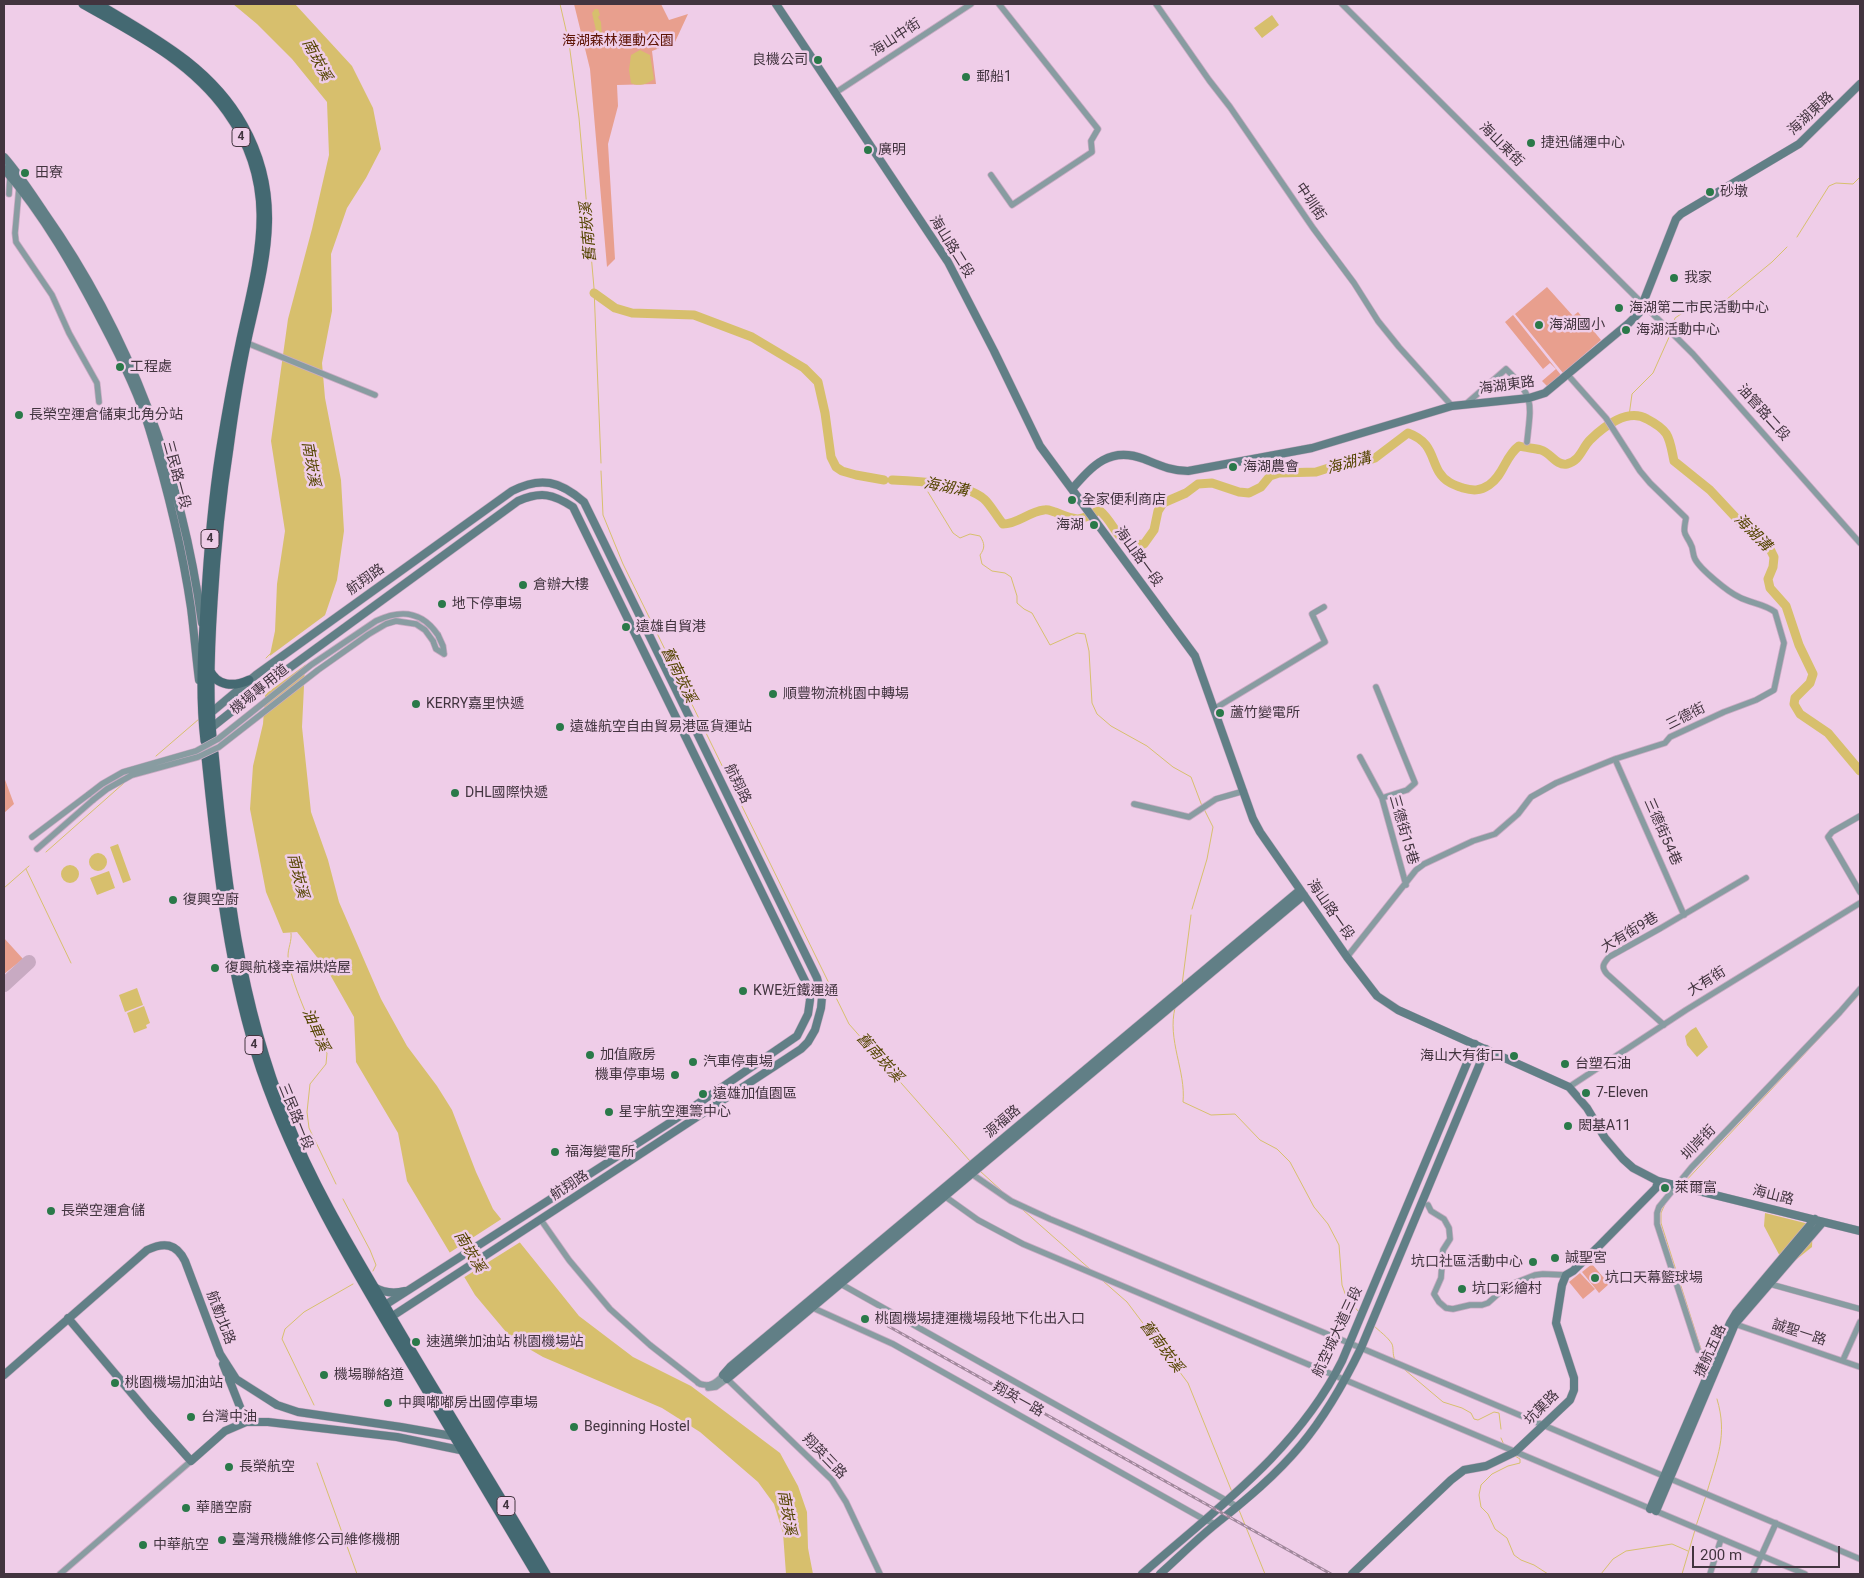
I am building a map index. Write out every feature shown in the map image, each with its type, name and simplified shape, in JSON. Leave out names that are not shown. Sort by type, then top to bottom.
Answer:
[{"type":"main road","name":"4","points":[[83,4],[150,42],[183,64],[197,78],[228,113],[254,166],[258,183],[262,225],[259,257],[220,450],[212,508],[203,634],[206,711]]},
{"type":"main road","name":"4","points":[[98,4],[163,43],[203,74],[230,104],[244,125],[261,165],[268,199],[266,257],[247,344],[221,504],[206,711]]},
{"type":"main road","points":[[209,668],[212,675],[224,684],[240,684],[252,677]]},
{"type":"main road","name":"三民路一段","points":[[206,711],[208,734]]},
{"type":"main road","name":"三民路一段","points":[[381,1308],[374,1287],[304,1160],[286,1119],[256,1030],[235,936],[210,755],[219,879],[228,937],[240,993],[261,1068],[292,1148],[314,1195],[381,1308],[465,1438]]},
{"type":"main road","name":"三民路一段","points":[[388,1319],[463,1451]]},
{"type":"main road","name":"4","points":[[465,1438],[546,1574]]},
{"type":"main road","name":"4","points":[[463,1451],[536,1574]]},
{"type":"street","name":"海山路二段","points":[[776,4],[948,262],[1040,446],[1091,515]]},
{"type":"street","name":"海山中街","points":[[835,93],[971,4]]},
{"type":"street","points":[[992,175],[1012,205],[1092,152],[1091,141],[1098,129],[1000,4]]},
{"type":"street","name":"中圳街","points":[[1156,4],[1230,107],[1312,228],[1354,283],[1378,321],[1398,347],[1452,406]]},
{"type":"street","name":"海山東街","points":[[1342,4],[1643,303]]},
{"type":"street","name":"海湖東路","points":[[1072,489],[1099,462],[1120,454],[1129,454],[1175,471],[1188,471],[1312,448],[1452,406],[1529,398],[1545,393],[1634,319],[1643,303],[1676,219],[1681,214],[1799,144],[1860,84]]},
{"type":"street","name":"三民路一段","points":[[4,157],[10,176],[65,256],[90,299],[122,360],[149,426],[170,502],[183,565],[206,711]]},
{"type":"street","name":"三民路一段","points":[[4,169],[72,251],[96,293],[135,374],[153,421],[179,502],[203,634]]},
{"type":"street","points":[[10,176],[6,196],[21,193],[14,233],[16,242],[52,295],[69,333],[97,383],[99,402]]},
{"type":"street","name":"油管路二段","points":[[1643,303],[1736,401],[1860,543]]},
{"type":"street","points":[[247,344],[375,395]]},
{"type":"street","points":[[1466,404],[1506,369],[1526,390],[1529,398],[1530,410],[1527,442]]},
{"type":"street","name":"三德街","points":[[1347,957],[1416,870],[1424,864],[1473,841],[1495,834],[1538,792],[1556,783],[1666,742],[1670,737],[1774,690],[1784,643],[1775,612],[1771,608],[1749,602],[1724,588],[1695,559],[1692,546],[1686,539],[1684,530],[1686,518],[1640,472],[1606,418],[1567,374]]},
{"type":"street","name":"航翔路","points":[[206,711],[362,598],[522,486],[537,483],[565,487],[584,502],[776,891],[813,967],[820,986],[822,997],[818,1020],[808,1042],[801,1049],[460,1274],[388,1319]]},
{"type":"street","name":"航翔路","points":[[208,734],[255,693],[518,501],[530,496],[553,496],[573,508],[808,987],[810,1000],[808,1014],[797,1036],[679,1116],[381,1308]]},
{"type":"street","name":"海山路一段","points":[[1091,515],[1195,656],[1260,832],[1347,957],[1377,996],[1388,1005],[1569,1087],[1586,1108],[1604,1138],[1623,1159],[1634,1168],[1658,1181],[1678,1185]]},
{"type":"street","points":[[1214,709],[1324,642],[1312,614],[1324,607]]},
{"type":"street","name":"機場專用道","points":[[32,837],[102,784],[124,772],[196,751],[218,739],[311,665],[382,618],[398,614],[416,615],[432,626],[438,635],[444,654],[436,649],[425,630],[416,624],[396,621],[386,624],[318,670],[218,747],[184,762],[132,775],[107,789],[37,849]]},
{"type":"street","points":[[1376,687],[1416,783],[1407,790],[1382,798]]},
{"type":"street","name":"三德街15巷","points":[[1360,757],[1382,798],[1406,885]]},
{"type":"street","name":"三德街54巷","points":[[1615,760],[1684,915]]},
{"type":"street","points":[[1134,804],[1189,817],[1216,799],[1244,791]]},
{"type":"street","points":[[1860,816],[1832,832],[1828,837],[1860,892]]},
{"type":"street","name":"大有街9巷","points":[[1664,1025],[1607,974],[1603,969],[1603,964],[1609,956],[1746,878]]},
{"type":"street","name":"源福路","points":[[725,1377],[808,1305],[1302,893]]},
{"type":"street","name":"大有街","points":[[1569,1087],[1664,1025],[1860,903]]},
{"type":"street","name":"圳岸街","points":[[1698,1350],[1657,1224],[1659,1207],[1691,1168],[1860,989]]},
{"type":"street","name":"航空城大道三段","points":[[1142,1574],[1270,1462],[1311,1412],[1334,1375],[1349,1343],[1475,1044]]},
{"type":"street","name":"航空城大道三段","points":[[1160,1574],[1263,1485],[1302,1444],[1321,1419],[1345,1380],[1361,1348],[1486,1049]]},
{"type":"street","points":[[968,1172],[1011,1201],[1029,1210],[1860,1559]]},
{"type":"street","points":[[1428,1205],[1431,1211],[1444,1219],[1449,1228],[1450,1239],[1443,1250],[1441,1278],[1434,1294],[1446,1308],[1453,1309],[1463,1305],[1482,1305],[1488,1303],[1507,1286],[1535,1275],[1566,1275],[1574,1271],[1656,1188],[1658,1181]]},
{"type":"street","name":"海山路","points":[[1678,1185],[1860,1231]]},
{"type":"street","points":[[942,1194],[978,1220],[1023,1244],[1805,1574]]},
{"type":"street","points":[[538,1221],[610,1309],[650,1345],[698,1383],[706,1387],[711,1388],[722,1384],[725,1377]]},
{"type":"street","name":"捷航五路","points":[[1733,1324],[1770,1284],[1819,1221]]},
{"type":"street","name":"捷航五路","points":[[1653,1510],[1733,1324],[1736,1313],[1819,1221]]},
{"type":"street","name":"航勤北路","points":[[4,1376],[146,1250],[154,1246],[168,1246],[176,1248],[185,1261],[220,1354],[236,1379],[277,1405],[298,1412],[465,1438]]},
{"type":"street","name":"坑菓路","points":[[1352,1574],[1451,1480],[1464,1470],[1486,1466],[1515,1452],[1570,1400],[1574,1390],[1572,1371],[1556,1324],[1562,1285],[1566,1275]]},
{"type":"street","name":"翔英一路","points":[[837,1281],[1238,1507]]},
{"type":"street","points":[[1770,1284],[1860,1310]]},
{"type":"street","points":[[374,1287],[383,1292],[392,1293],[412,1288]]},
{"type":"street","name":"翔英一路","points":[[808,1305],[893,1344],[1205,1520],[1216,1524]]},
{"type":"street","points":[[68,1318],[191,1461]]},
{"type":"street","points":[[1844,1360],[1860,1322]]},
{"type":"street","name":"誠聖一路","points":[[1733,1324],[1860,1367]]},
{"type":"street","points":[[220,1354],[246,1422]]},
{"type":"street","name":"翔英三路","points":[[725,1377],[832,1480],[846,1502],[880,1574]]},
{"type":"street","points":[[60,1574],[225,1431],[246,1422],[268,1422],[397,1437],[474,1453]]},
{"type":"street","points":[[1754,1574],[1776,1523]]},
{"type":"street","points":[[1710,1574],[1721,1539]]},
{"type":"green space","name":"海湖森林運動公園","points":[[574,4],[661,4],[669,20],[688,14],[675,42],[652,51],[656,84],[617,85],[618,106],[608,144],[615,259],[607,267],[590,69]]},
{"type":"green space","points":[[1547,287],[1573,316],[1578,312],[1601,340],[1563,373],[1515,314]]},
{"type":"green space","points":[[1513,315],[1561,375],[1548,387],[1542,381],[1556,369],[1550,363],[1543,369],[1505,322]]},
{"type":"green space","points":[[4,777],[14,804],[4,813]]},
{"type":"green space","points":[[4,938],[23,959],[4,974]]},
{"type":"green space","name":"坑口天幕籃球場","points":[[1592,1264],[1609,1284],[1599,1293],[1582,1272]]},
{"type":"green space","points":[[1580,1273],[1595,1289],[1583,1299],[1569,1282]]},
{"type":"water","name":"南崁溪","points":[[233,4],[295,4],[352,66],[373,108],[381,149],[347,208],[331,254],[332,311],[322,363],[325,398],[341,480],[344,531],[337,580],[320,630],[305,666],[302,727],[311,812],[328,860],[339,902],[381,999],[407,1046],[437,1086],[452,1110],[476,1172],[493,1209],[579,1316],[633,1357],[691,1386],[780,1453],[798,1486],[807,1512],[808,1548],[813,1574],[786,1574],[783,1533],[774,1504],[758,1482],[700,1432],[662,1408],[543,1357],[512,1339],[475,1295],[407,1181],[398,1133],[356,1062],[354,1017],[328,971],[297,932],[283,933],[266,892],[250,809],[253,766],[263,724],[267,669],[275,631],[277,584],[285,531],[271,441],[288,319],[329,155],[327,102],[292,59],[257,24]]},
{"type":"water","points":[[595,9],[598,9],[600,15],[598,17],[601,22],[602,37],[600,39],[598,39],[592,13]]},
{"type":"water","points":[[1272,15],[1279,25],[1262,38],[1254,28]]},
{"type":"water","points":[[640,50],[650,55],[654,79],[646,84],[637,85],[631,83],[629,70],[631,55]]},
{"type":"water","points":[[118,844],[131,880],[123,883],[110,847]]},
{"type":"water","points":[[98,853],[104,856],[107,862],[104,868],[98,871],[92,868],[89,862],[92,856]]},
{"type":"water","points":[[70,865],[76,868],[79,874],[76,880],[70,883],[64,880],[61,874],[64,868]]},
{"type":"water","points":[[109,871],[115,888],[97,895],[90,878]]},
{"type":"water","points":[[137,988],[143,1005],[125,1012],[119,995]]},
{"type":"water","points":[[144,1006],[150,1023],[146,1025],[147,1028],[134,1033],[127,1013]]},
{"type":"water","points":[[1696,1027],[1708,1047],[1697,1057],[1687,1045],[1685,1036]]},
{"type":"water","points":[[1765,1213],[1813,1225],[1812,1247],[1792,1263],[1783,1262],[1764,1226]]},
{"type":"pier","points":[[328,613],[309,662],[263,696],[267,658]]},
{"type":"pier","points":[[503,1218],[522,1241],[463,1278],[449,1253]]},
{"type":"waterway","name":"舊南崁溪","points":[[560,4],[569,43],[579,118],[594,288],[601,463]]},
{"type":"waterway","points":[[1797,237],[1829,186],[1836,183],[1853,184],[1860,177]]},
{"type":"waterway","points":[[1672,328],[1675,318],[1684,312],[1721,304],[1772,262],[1787,247]]},
{"type":"waterway","name":"海湖溝","points":[[594,293],[615,308],[632,313],[694,315],[752,337],[804,368],[818,382],[825,413],[831,457],[836,467],[856,475],[884,480]]},
{"type":"waterway","points":[[1629,416],[1632,394],[1653,373],[1670,335]]},
{"type":"waterway","name":"海湖溝","points":[[892,480],[940,484],[965,489],[984,499],[1003,524],[1013,522],[1038,511],[1048,510],[1078,519],[1087,517],[1099,510],[1122,539],[1135,544],[1144,544],[1154,530],[1158,511],[1163,503],[1186,493],[1198,484],[1212,483],[1239,492],[1249,493],[1261,487],[1270,476],[1279,473],[1316,472],[1338,465],[1360,463],[1375,458],[1408,433],[1425,443],[1442,477],[1454,485],[1476,490],[1486,487],[1494,481],[1514,450],[1519,446],[1541,450],[1560,463],[1567,464],[1575,460],[1587,443],[1609,424],[1624,417],[1640,416],[1655,423],[1664,431],[1669,440],[1674,461],[1710,490],[1752,535],[1770,549],[1774,557],[1773,567],[1768,579],[1770,588],[1786,606],[1799,645],[1813,674],[1810,683],[1795,698],[1794,704],[1800,714],[1828,733],[1860,771]]},
{"type":"waterway","name":"舊南崁溪","points":[[601,471],[603,515],[623,564],[849,1024],[970,1161]]},
{"type":"waterway","name":"海湖溝","points":[[922,482],[927,489]]},
{"type":"waterway","points":[[928,492],[953,533],[960,538],[970,534],[980,536],[984,546],[980,555],[982,564],[992,571],[1005,573],[1011,577],[1017,596],[1017,603],[1032,613],[1050,645],[1077,633],[1085,634],[1089,651],[1092,703],[1097,714],[1111,726],[1147,746],[1173,767],[1191,777],[1202,806]]},
{"type":"waterway","points":[[266,658],[271,653]]},
{"type":"waterway","points":[[156,756],[199,719]]},
{"type":"waterway","points":[[46,852],[124,783]]},
{"type":"waterway","points":[[1192,909],[1207,859],[1213,827],[1204,809]]},
{"type":"waterway","points":[[4,888],[29,866]]},
{"type":"waterway","points":[[26,869],[71,963]]},
{"type":"waterway","points":[[1182,985],[1191,915]]},
{"type":"waterway","name":"油車溪","points":[[291,933],[288,956],[292,977],[309,1021],[327,1053],[326,1064],[310,1084],[307,1112],[309,1128],[336,1184]]},
{"type":"waterway","points":[[1843,1012],[1860,994]]},
{"type":"waterway","points":[[1175,1008],[1173,1032],[1182,1079],[1183,1102],[1211,1115],[1235,1114],[1260,1140],[1277,1149],[1290,1162],[1314,1207],[1328,1224],[1339,1245],[1342,1285],[1347,1299],[1359,1312]]},
{"type":"waterway","points":[[1683,1184],[1839,1017]]},
{"type":"waterway","name":"舊南崁溪","points":[[980,1171],[1003,1192]]},
{"type":"waterway","name":"油車溪","points":[[343,1199],[370,1250],[376,1265],[373,1271]]},
{"type":"waterway","points":[[1665,1204],[1661,1213],[1661,1223],[1706,1365]]},
{"type":"waterway","name":"舊南崁溪","points":[[1023,1210],[1091,1270]]},
{"type":"waterway","name":"舊南崁溪","points":[[1103,1281],[1127,1302],[1188,1383],[1232,1492]]},
{"type":"waterway","name":"油車溪","points":[[314,1405],[282,1339],[285,1329],[304,1312],[353,1284]]},
{"type":"waterway","points":[[1373,1325],[1392,1344],[1395,1360]]},
{"type":"waterway","points":[[1405,1370],[1443,1402],[1462,1408],[1471,1413],[1474,1419],[1478,1420],[1494,1412],[1499,1413],[1501,1429]]},
{"type":"waterway","points":[[1707,1492],[1720,1446],[1721,1424],[1717,1399]]},
{"type":"waterway","points":[[1501,1438],[1504,1445]]},
{"type":"waterway","points":[[1515,1456],[1520,1459],[1520,1463],[1508,1466],[1492,1474],[1481,1485],[1479,1495],[1481,1507],[1488,1514],[1495,1529],[1507,1538],[1514,1555],[1548,1574]]},
{"type":"waterway","name":"油車溪","points":[[317,1463],[357,1574]]},
{"type":"waterway","points":[[1696,1526],[1706,1496]]},
{"type":"waterway","name":"舊南崁溪","points":[[1239,1510],[1265,1574]]},
{"type":"waterway","points":[[1682,1574],[1695,1530]]},
{"type":"waterway","points":[[1601,1574],[1613,1559],[1626,1551],[1672,1544],[1688,1551]]},
{"type":"taxiway","points":[[4,985],[29,962]]},
{"type":"railway","points":[[888,1326],[1331,1574]]},
{"type":"place","name":"良機公司","points":[[818,60]]},
{"type":"place","name":"郵船1","points":[[966,77]]},
{"type":"place","name":"捷迅儲運中心","points":[[1531,143]]},
{"type":"place","name":"廣明","points":[[868,150]]},
{"type":"place","name":"田寮","points":[[25,173]]},
{"type":"place","name":"砂墩","points":[[1710,192]]},
{"type":"place","name":"我家","points":[[1674,278]]},
{"type":"place","name":"海湖第二市民活動中心","points":[[1619,308]]},
{"type":"place","name":"海湖國小","points":[[1539,325]]},
{"type":"place","name":"海湖活動中心","points":[[1626,330]]},
{"type":"place","name":"工程處","points":[[120,367]]},
{"type":"place","name":"長榮空運倉儲東北角分站","points":[[19,415]]},
{"type":"place","name":"海湖農會","points":[[1233,467]]},
{"type":"place","name":"全家便利商店","points":[[1072,500]]},
{"type":"place","name":"海湖","points":[[1094,525]]},
{"type":"place","name":"倉辦大樓","points":[[523,585]]},
{"type":"place","name":"地下停車場","points":[[442,604]]},
{"type":"place","name":"遠雄自貿港","points":[[626,627]]},
{"type":"place","name":"順豐物流桃園中轉場","points":[[773,694]]},
{"type":"place","name":"KERRY嘉里快遞","points":[[416,704]]},
{"type":"place","name":"蘆竹變電所","points":[[1220,713]]},
{"type":"place","name":"遠雄航空自由貿易港區貨運站","points":[[560,727]]},
{"type":"place","name":"DHL國際快遞","points":[[455,793]]},
{"type":"place","name":"復興空廚","points":[[173,900]]},
{"type":"place","name":"復興航棧幸福烘焙屋","points":[[215,968]]},
{"type":"place","name":"KWE近鐵運通","points":[[743,991]]},
{"type":"place","name":"加值廠房","points":[[590,1055]]},
{"type":"place","name":"海山大有街口","points":[[1514,1056]]},
{"type":"place","name":"汽車停車場","points":[[693,1062]]},
{"type":"place","name":"台塑石油","points":[[1565,1064]]},
{"type":"place","name":"機車停車場","points":[[675,1075]]},
{"type":"place","name":"7-Eleven","points":[[1586,1093]]},
{"type":"place","name":"遠雄加值園區","points":[[703,1094]]},
{"type":"place","name":"星宇航空運籌中心","points":[[609,1112]]},
{"type":"place","name":"閎基A11","points":[[1568,1126]]},
{"type":"place","name":"福海變電所","points":[[555,1152]]},
{"type":"place","name":"萊爾富","points":[[1665,1188]]},
{"type":"place","name":"長榮空運倉儲","points":[[51,1211]]},
{"type":"place","name":"誠聖宮","points":[[1555,1258]]},
{"type":"place","name":"坑口社區活動中心","points":[[1533,1262]]},
{"type":"place","name":"坑口天幕籃球場","points":[[1595,1278]]},
{"type":"place","name":"坑口彩繪村","points":[[1462,1289]]},
{"type":"place","name":"桃園機場捷運機場段地下化出入口","points":[[865,1319]]},
{"type":"place","name":"速邁樂加油站 桃園機場站","points":[[416,1342]]},
{"type":"place","name":"機場聯絡道","points":[[324,1375]]},
{"type":"place","name":"桃園機場加油站","points":[[115,1383]]},
{"type":"place","name":"中興嘟嘟房出國停車場","points":[[388,1403]]},
{"type":"place","name":"台灣中油","points":[[191,1417]]},
{"type":"place","name":"Beginning Hostel","points":[[574,1427]]},
{"type":"place","name":"長榮航空","points":[[229,1467]]},
{"type":"place","name":"華膳空廚","points":[[186,1508]]},
{"type":"place","name":"臺灣飛機維修公司維修機棚","points":[[222,1540]]},
{"type":"place","name":"中華航空","points":[[143,1545]]}]
